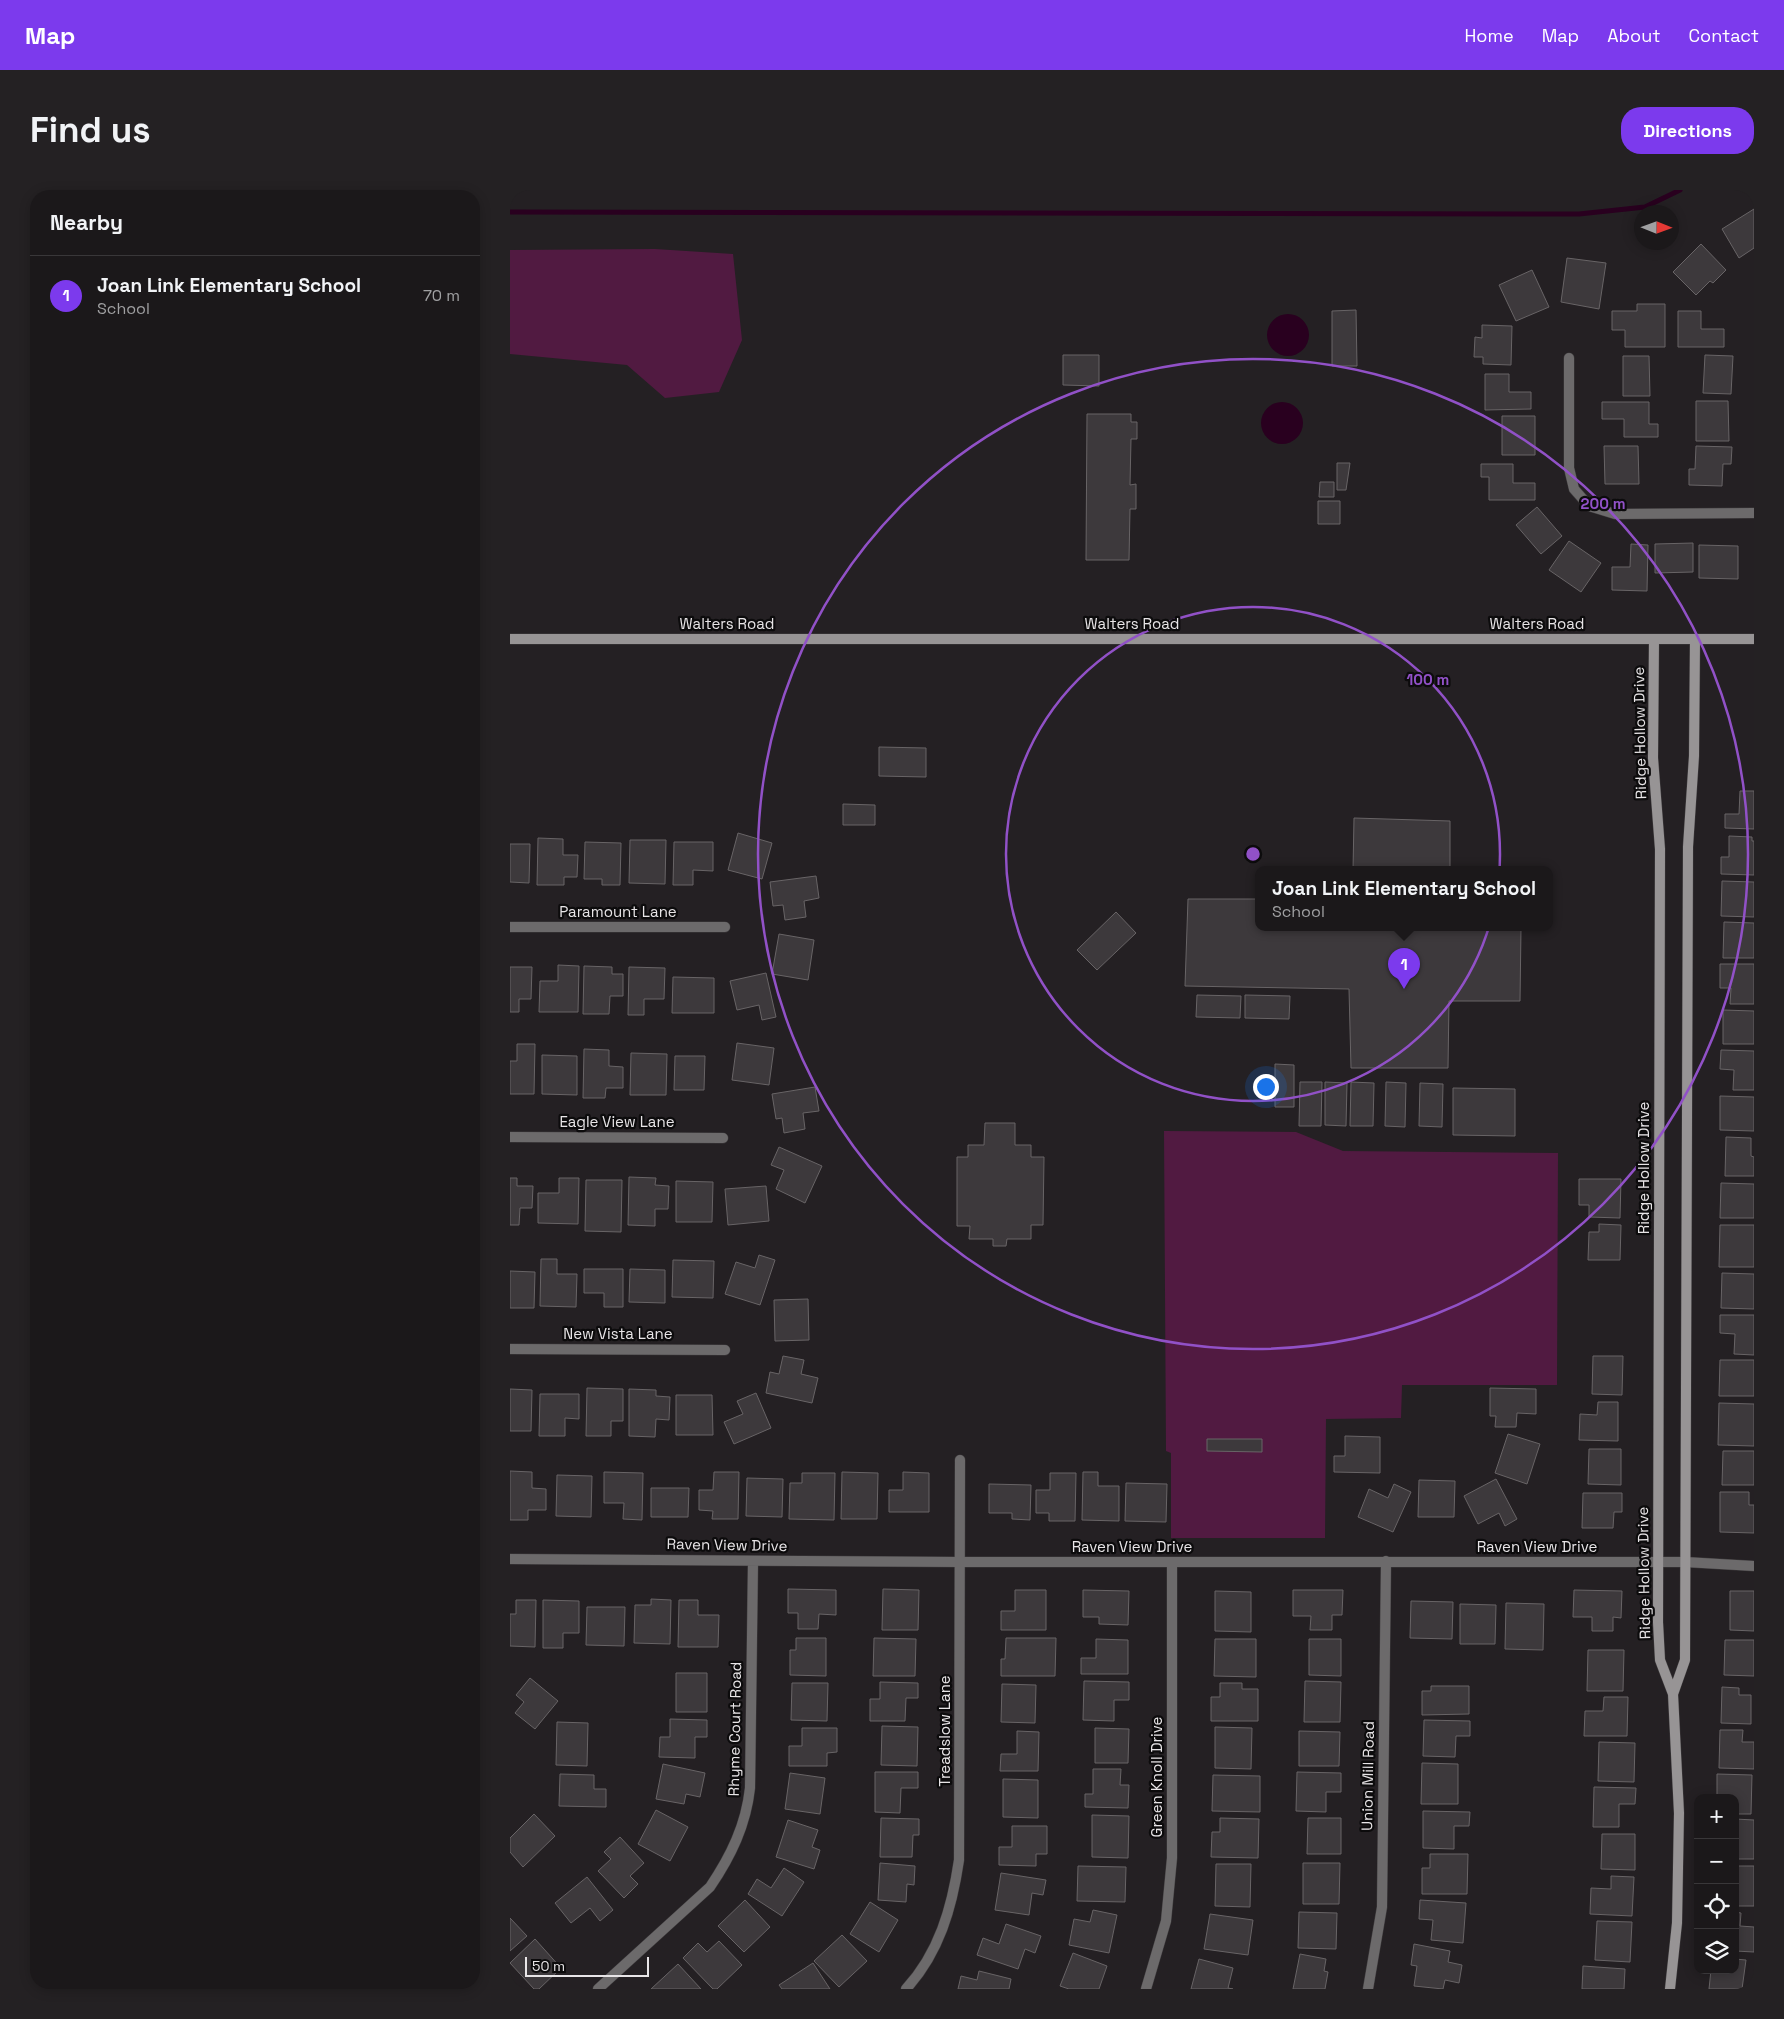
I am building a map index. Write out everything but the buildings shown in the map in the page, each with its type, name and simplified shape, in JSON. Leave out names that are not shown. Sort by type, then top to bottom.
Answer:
[{"type":"street","points":[[1569,358],[1569,468],[1574,489],[1589,506],[1615,514],[1754,513]]},
{"type":"street","name":"Walters Road","points":[[510,639],[1754,639]]},
{"type":"street","name":"Ridge Hollow Drive","points":[[1654,639],[1653,758],[1660,849],[1658,1563],[1660,1660],[1673,1694],[1679,1812],[1677,1923],[1670,1989]]},
{"type":"street","name":"Ridge Hollow Drive","points":[[1673,1694],[1685,1660],[1688,847],[1694,756],[1695,639]]},
{"type":"street","name":"Paramount Lane","points":[[510,926],[725,927]]},
{"type":"street","name":"Eagle View Lane","points":[[510,1137],[724,1138]]},
{"type":"street","name":"New Vista Lane","points":[[510,1349],[725,1350]]},
{"type":"street","name":"Treadslow Lane","points":[[906,1989],[927,1961],[948,1916],[959,1860],[960,1460]]},
{"type":"street","name":"Raven View Drive","points":[[510,1559],[960,1562],[1685,1562],[1754,1566]]},
{"type":"street","name":"Rhyme Court Road","points":[[598,1989],[710,1887],[720,1873],[744,1823],[750,1788],[753,1561]]},
{"type":"street","name":"Union Mill Road","points":[[1368,1989],[1382,1907],[1386,1561]]},
{"type":"street","name":"Green Knoll Drive","points":[[1146,1989],[1166,1921],[1171,1882],[1172,1562]]},
{"type":"shaded area","points":[[655,249],[733,254],[742,340],[719,392],[665,398],[627,365],[510,354],[510,250]]},
{"type":"shaded area","points":[[1288,314],[1303,320],[1309,335],[1303,350],[1288,356],[1273,350],[1267,335],[1273,320]]},
{"type":"shaded area","points":[[1282,402],[1297,408],[1303,423],[1297,438],[1282,444],[1267,438],[1261,423],[1267,408]]},
{"type":"shaded area","points":[[1164,1131],[1296,1132],[1343,1151],[1558,1153],[1557,1385],[1402,1385],[1401,1418],[1326,1419],[1325,1538],[1171,1538],[1171,1453],[1166,1451]]},
{"type":"waterway","points":[[510,212],[1579,214],[1645,207],[1680,190]]},
{"type":"place","name":"Joan Link Elementary School","points":[[1404,989]]}]
